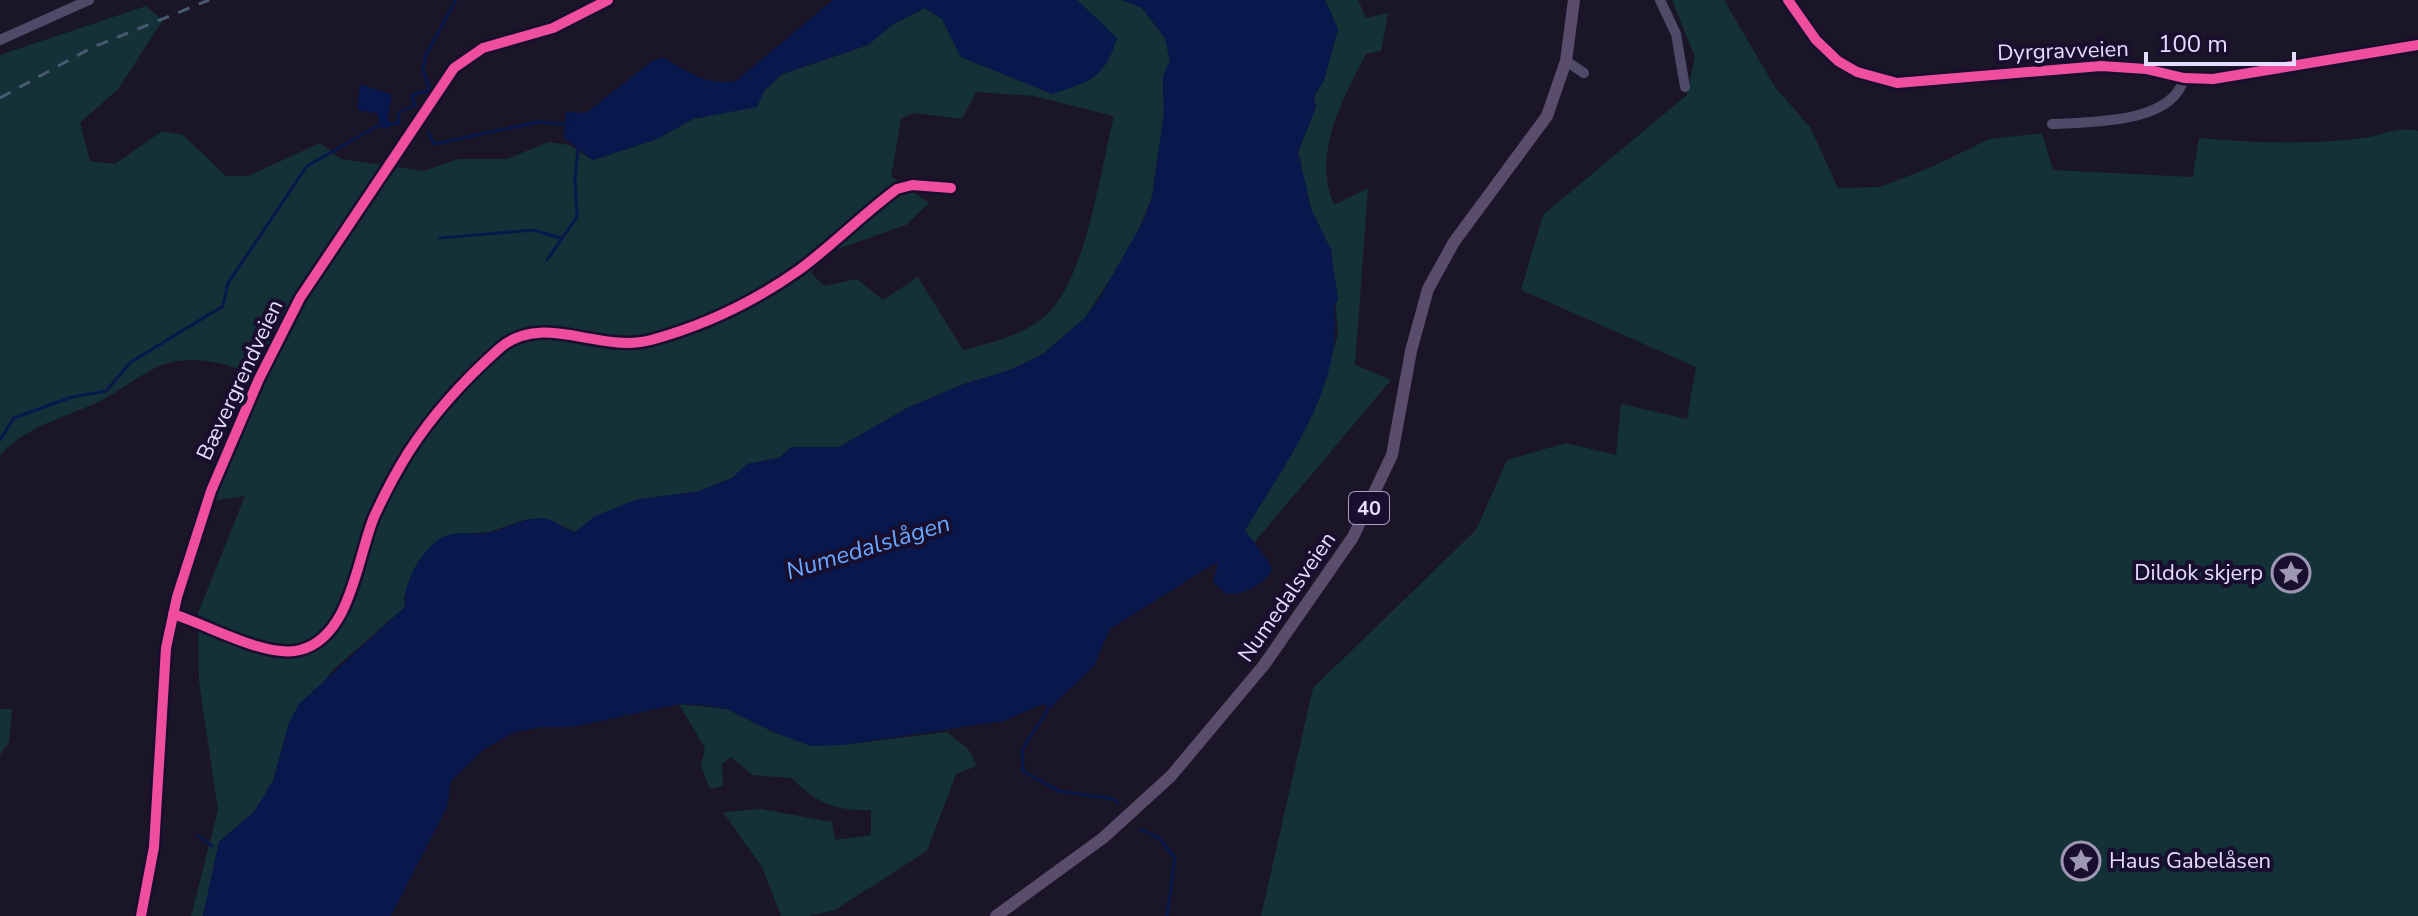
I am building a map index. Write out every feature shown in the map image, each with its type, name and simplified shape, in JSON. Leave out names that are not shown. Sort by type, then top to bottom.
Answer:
[{"type":"main road","name":"Bævergrendveien","points":[[141,916],[154,847],[161,688],[173,614],[211,491],[287,322],[446,79],[462,60],[483,48],[553,28],[608,0]]},
{"type":"main road","name":"Numedalsveien","points":[[996,916],[1103,838],[1171,776],[1240,697],[1340,558],[1364,518],[1387,469],[1399,429],[1415,332],[1428,289],[1454,242],[1542,125],[1556,96],[1566,61],[1574,0]]},
{"type":"street","points":[[0,40],[89,0]]},
{"type":"street","points":[[1660,0],[1679,44],[1685,87]]},
{"type":"street","name":"Dyrgravveien","points":[[1788,0],[1816,40],[1838,61],[1857,72],[1897,83],[2101,66],[2213,79],[2275,72],[2418,45]]},
{"type":"street","points":[[1566,61],[1584,73]]},
{"type":"street","points":[[2052,124],[2123,119],[2143,113],[2174,100],[2181,92],[2184,78]]},
{"type":"street","points":[[173,614],[271,649],[291,651],[310,646],[337,619],[375,516],[408,454],[447,402],[511,340],[530,331],[611,344],[633,344],[662,337],[741,305],[778,284],[897,189],[912,185],[951,188]]},
{"type":"green space","points":[[1077,0],[1122,0],[1142,8],[1165,38],[1170,61],[1163,76],[1164,114],[1152,197],[1133,243],[1085,318],[1043,354],[1010,370],[964,384],[909,407],[839,447],[792,447],[779,458],[748,464],[732,478],[700,491],[635,500],[575,532],[548,519],[524,520],[489,532],[448,535],[420,559],[404,597],[405,607],[335,668],[289,723],[273,781],[254,812],[219,842],[203,916],[191,916],[218,810],[199,681],[198,613],[245,496],[211,501],[256,377],[208,361],[187,360],[166,364],[96,403],[32,430],[0,456],[0,55],[146,6],[163,20],[118,89],[80,123],[90,161],[115,164],[162,131],[183,135],[226,176],[248,176],[320,143],[341,159],[424,171],[458,159],[507,159],[549,142],[569,145],[593,160],[657,139],[693,119],[720,113],[764,91],[782,74],[868,45],[893,24],[925,8],[942,19],[961,57],[1052,94],[1117,39]],"holes":[[[976,92],[1034,96],[1114,116],[1084,244],[1064,291],[1043,318],[1011,336],[963,350],[918,277],[883,300],[857,279],[824,286],[811,273],[823,254],[906,225],[929,203],[891,176],[901,119],[913,113],[962,119]]]},
{"type":"green space","points":[[1325,0],[1358,0],[1366,18],[1388,13],[1381,51],[1366,54],[1340,109],[1328,147],[1326,166],[1334,205],[1368,188],[1355,365],[1391,380],[1253,544],[1245,530],[1314,411],[1338,335],[1331,250],[1311,209],[1298,152],[1316,107],[1314,97],[1324,80],[1338,29]]},
{"type":"green space","points":[[1672,0],[1724,0],[1775,87],[1810,127],[1838,188],[1880,187],[1934,166],[1989,139],[2042,133],[2053,170],[2193,177],[2199,138],[2302,142],[2363,138],[2403,130],[2418,131],[2418,916],[1261,916],[1313,688],[1476,530],[1507,460],[1566,443],[1616,455],[1621,404],[1687,419],[1696,367],[1521,290],[1543,215],[1687,95],[1695,57]]},
{"type":"green space","points":[[679,704],[727,709],[778,734],[842,745],[947,732],[968,749],[977,766],[956,774],[927,851],[835,910],[809,916],[781,916],[762,867],[723,812],[761,809],[832,822],[835,840],[871,835],[871,810],[827,804],[809,794],[792,778],[752,775],[731,757],[722,764],[723,786],[710,789],[701,766],[705,748]]},
{"type":"green space","points":[[0,709],[12,709],[9,742],[0,755]]},
{"type":"water","points":[[833,0],[1077,0],[1117,38],[1101,70],[1086,82],[1052,94],[961,57],[942,19],[925,8],[893,24],[868,45],[782,74],[764,91],[757,107],[693,119],[657,139],[593,160],[564,138],[566,112],[586,113],[652,61],[663,57],[689,73],[708,80],[737,80]]},
{"type":"water","name":"Numedalslågen","points":[[1122,0],[1325,0],[1338,29],[1324,80],[1314,96],[1316,107],[1298,152],[1311,209],[1331,250],[1338,300],[1334,306],[1335,336],[1321,395],[1293,451],[1245,530],[1270,564],[1272,570],[1263,581],[1246,591],[1226,594],[1213,582],[1218,563],[1212,565],[1110,629],[1094,666],[1050,708],[1043,704],[1003,721],[842,745],[811,746],[727,709],[679,704],[573,727],[542,727],[513,733],[483,750],[451,781],[447,807],[391,916],[203,916],[219,842],[254,812],[273,781],[289,723],[299,704],[405,607],[407,587],[416,565],[439,539],[453,534],[492,532],[540,518],[575,532],[595,516],[635,500],[700,491],[732,478],[747,464],[779,458],[792,447],[839,447],[909,407],[964,384],[1010,370],[1043,354],[1085,318],[1144,220],[1152,197],[1164,114],[1163,76],[1170,61],[1165,38],[1142,8]]},
{"type":"water","points":[[360,84],[392,95],[388,115],[357,110]]},
{"type":"waterway","points":[[0,440],[14,418],[72,397],[106,391],[131,362],[223,306],[228,283],[307,166],[379,125],[399,123],[398,113],[415,105],[412,95],[427,91],[429,86],[423,70],[426,55],[456,0]]},
{"type":"waterway","points":[[383,116],[385,124]]},
{"type":"waterway","points":[[428,132],[434,144],[538,122],[570,125]]},
{"type":"waterway","points":[[547,260],[577,217],[575,179],[578,149]]},
{"type":"waterway","points":[[440,238],[533,230],[561,238]]},
{"type":"waterway","points":[[1050,706],[1022,750],[1023,771],[1059,791],[1114,799],[1118,803]]},
{"type":"waterway","points":[[1140,829],[1159,838],[1175,858],[1167,916]]},
{"type":"waterway","points":[[198,836],[212,846]]},
{"type":"railway","points":[[0,98],[91,48],[209,0]]},
{"type":"cycle path","points":[[141,916],[154,847],[166,648],[177,597],[211,491],[259,379],[300,298],[454,68],[483,48],[553,28],[608,0]]},
{"type":"cycle path","points":[[1788,0],[1816,40],[1838,61],[1857,72],[1897,83],[2101,66],[2213,79],[2418,45]]},
{"type":"cycle path","points":[[173,614],[270,650],[300,650],[317,642],[331,630],[341,613],[374,517],[408,453],[450,398],[500,348],[534,333],[631,343],[690,328],[747,302],[782,281],[897,189],[912,185],[951,188]]},
{"type":"place","name":"Dildok skjerp","points":[[2291,573]]},
{"type":"place","name":"Haus Gabelåsen","points":[[2081,861]]}]
